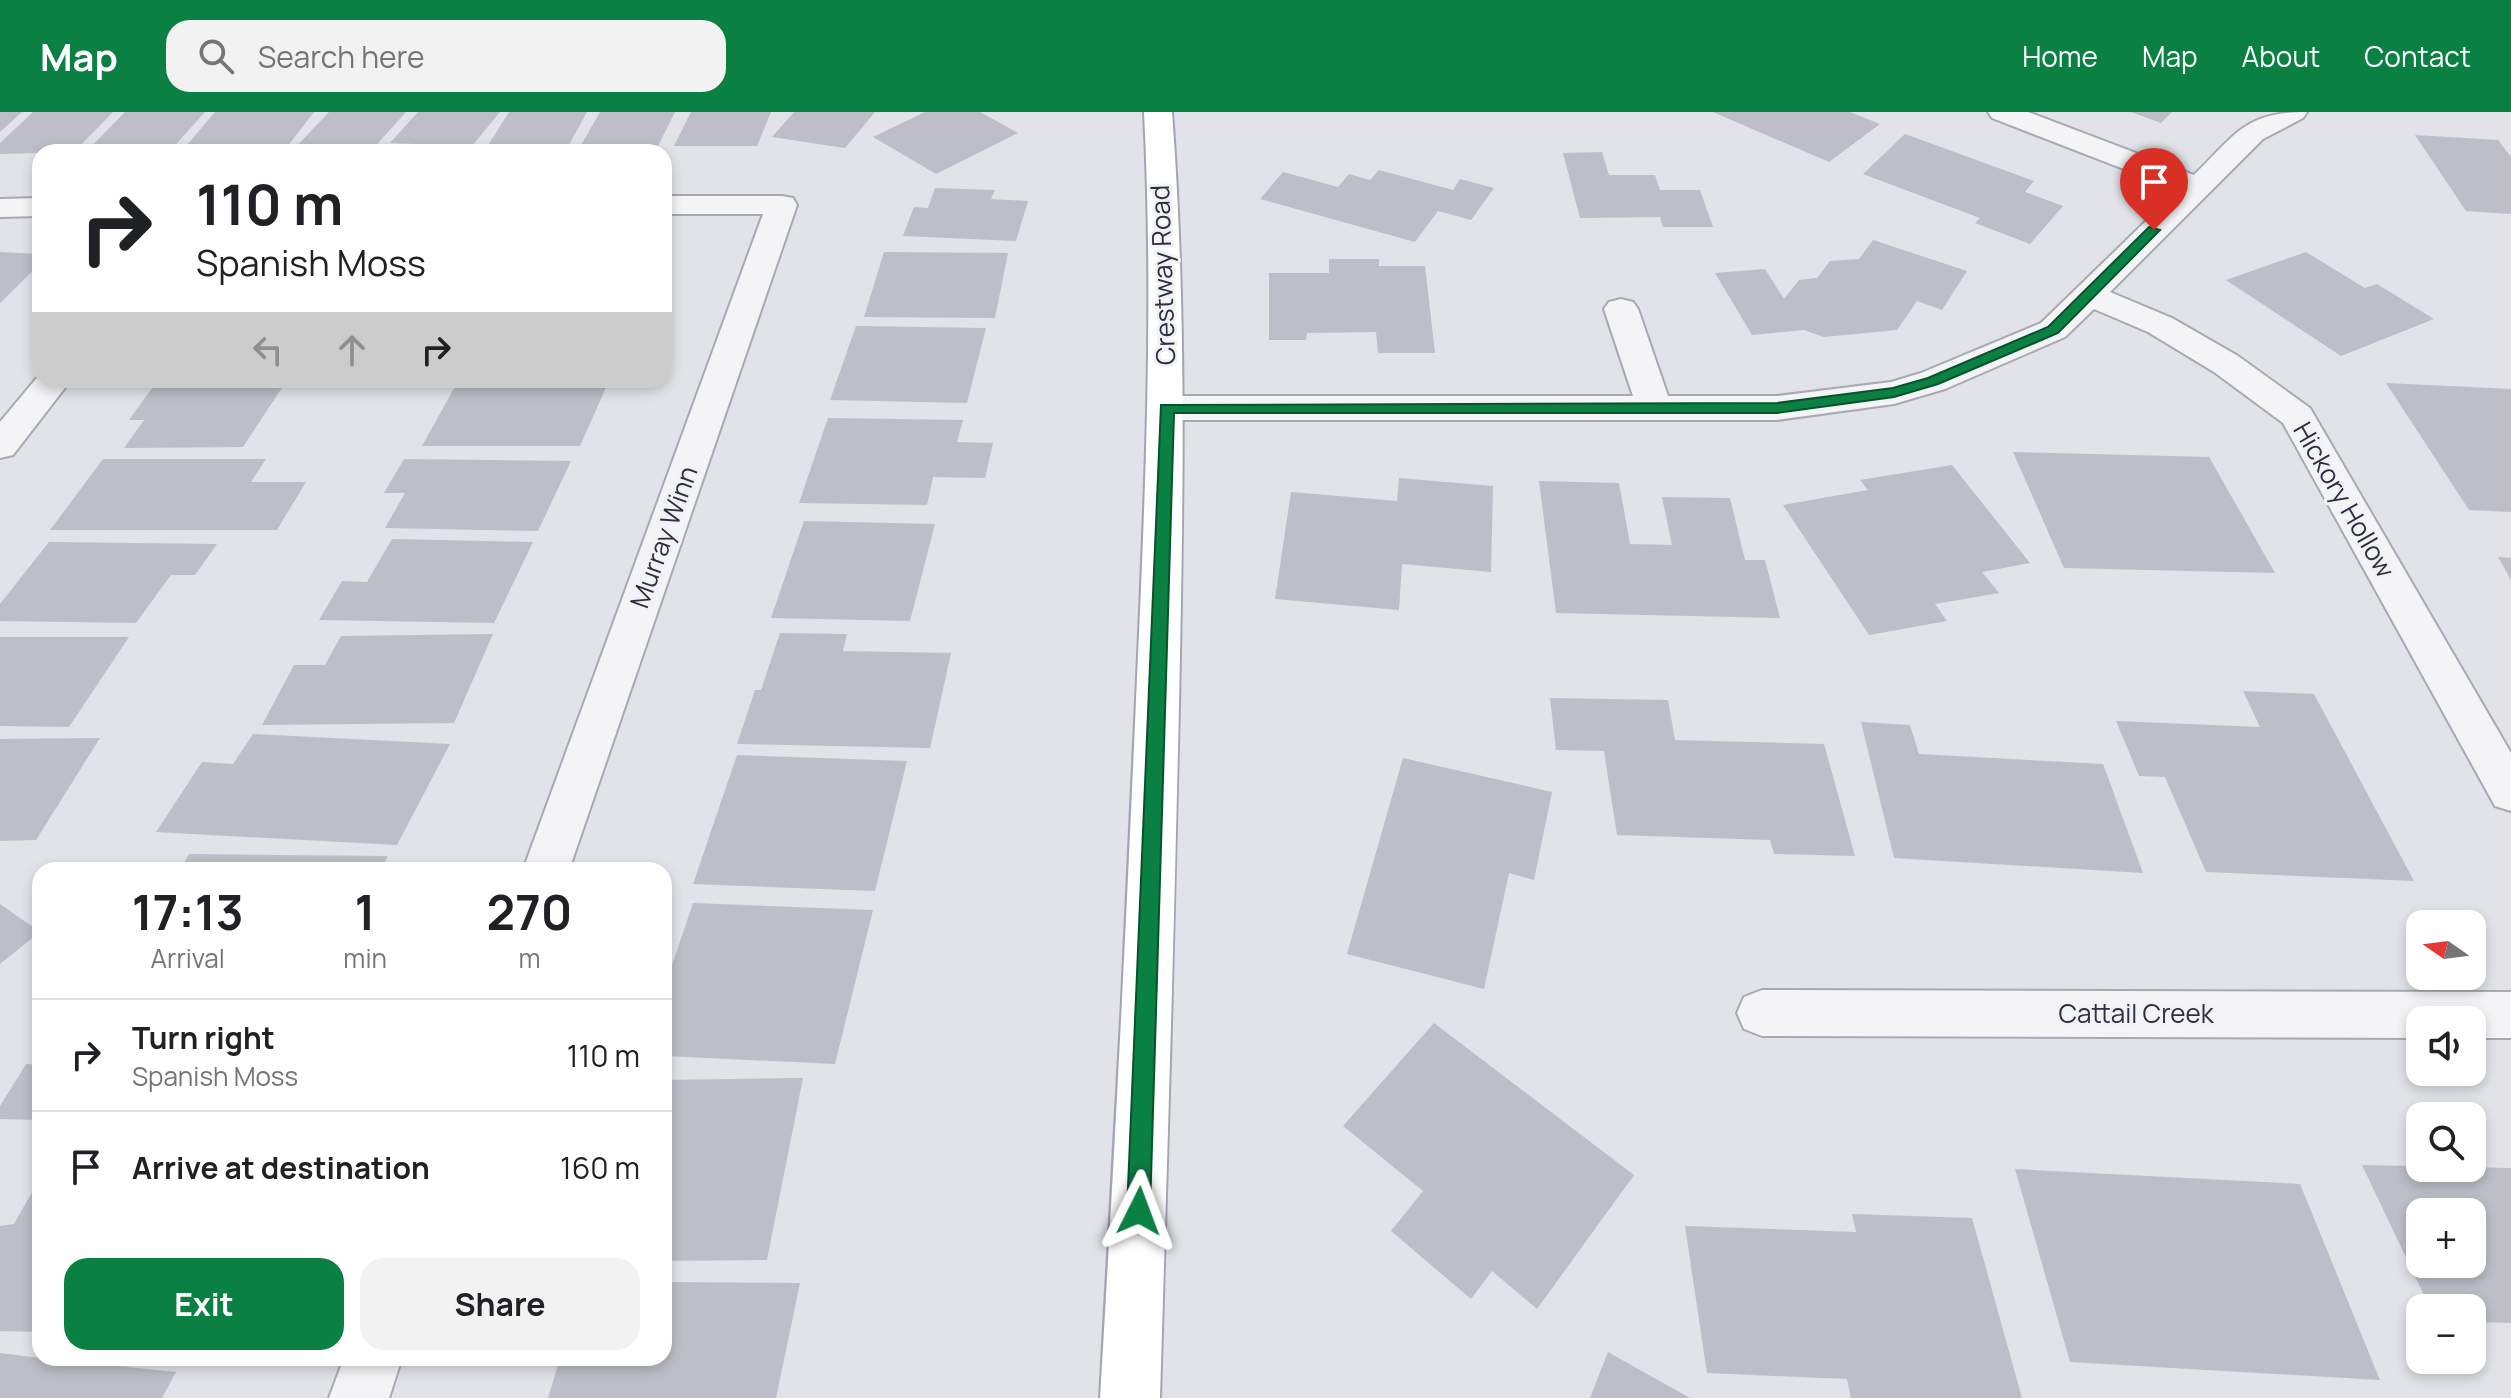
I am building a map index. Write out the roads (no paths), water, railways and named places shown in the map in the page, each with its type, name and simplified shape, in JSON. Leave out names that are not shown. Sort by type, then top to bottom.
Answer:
[{"type":"main road","name":"Crestway Road","points":[[1130,1398],[1148,1008],[1167,408],[1166,237],[1158,112]]},
{"type":"street","points":[[2002,112],[2196,186]]},
{"type":"street","points":[[1167,408],[1777,408],[1894,393],[1933,381],[2053,330],[2253,133],[2293,112]]},
{"type":"street","name":"Murray Winn","points":[[549,862],[782,205],[672,205]]},
{"type":"street","points":[[0,208],[32,207]]},
{"type":"street","name":"Hickory Hollow","points":[[2090,295],[2160,325],[2200,348],[2297,416],[2511,793]]},
{"type":"street","points":[[1621,309],[1654,406]]},
{"type":"street","points":[[0,446],[47,388]]},
{"type":"street","name":"Cattail Creek","points":[[1762,1013],[2511,1015]]},
{"type":"street","points":[[359,1398],[370,1366]]}]
